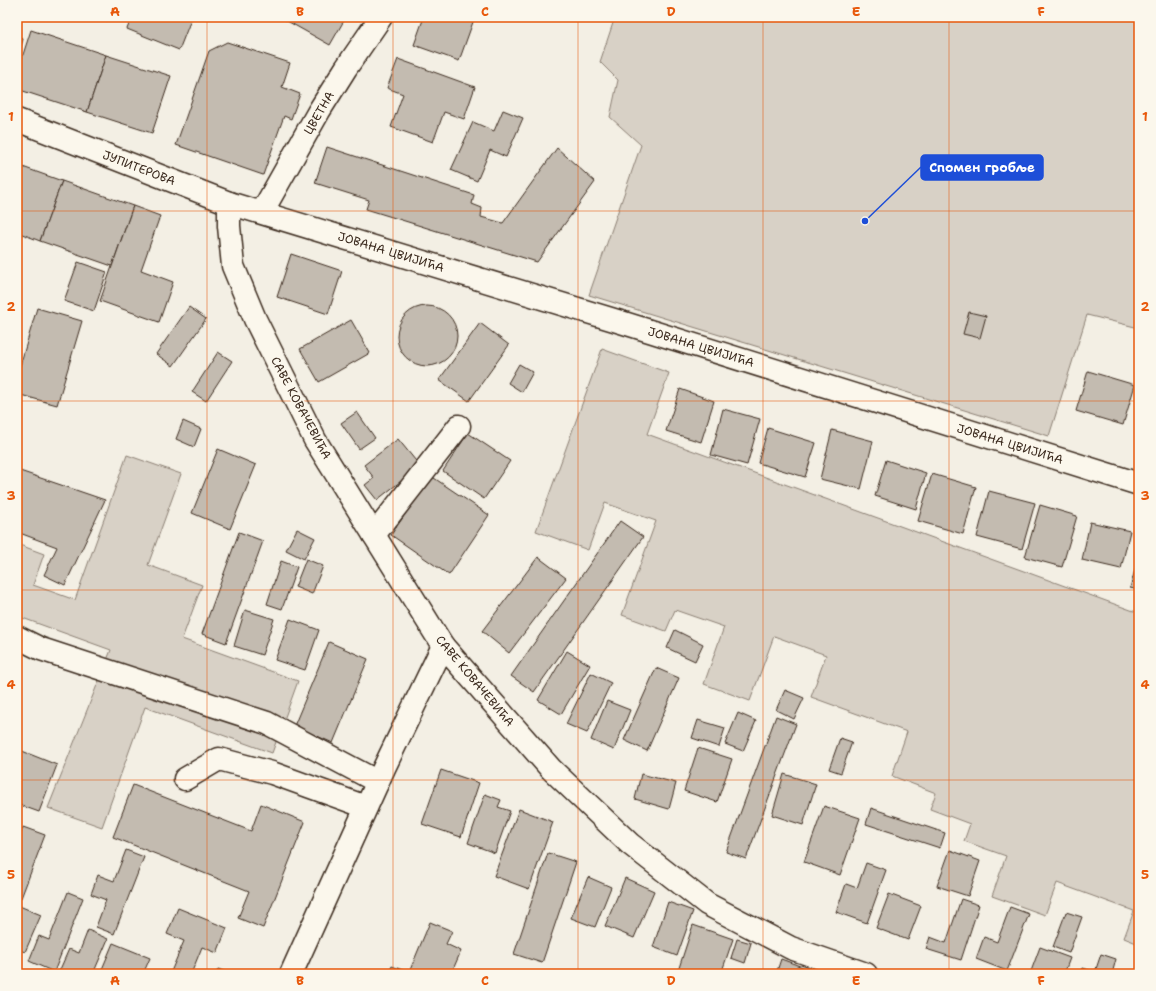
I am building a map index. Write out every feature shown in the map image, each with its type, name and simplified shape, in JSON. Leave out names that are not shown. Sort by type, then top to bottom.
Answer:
[{"type":"street","name":"ЦВЕТНА","points":[[262,212],[346,68],[381,17]]},
{"type":"street","name":"ЈУПИТЕРОВА","points":[[17,120],[229,203],[262,212]]},
{"type":"street","name":"САВЕ КОВАЧЕВИЋА","points":[[229,203],[229,226],[234,266],[255,319],[315,440],[444,646],[550,769],[630,844],[707,904],[791,948],[866,974]]},
{"type":"street","name":"ЈОВАНА ЦВИЈИЋА","points":[[262,212],[632,325],[1139,484]]},
{"type":"street","points":[[374,535],[459,426]]},
{"type":"street","points":[[17,637],[41,648],[267,723],[378,782]]},
{"type":"street","points":[[291,974],[366,807],[444,646]]},
{"type":"street","points":[[185,779],[219,759],[272,772],[366,807]]},
{"type":"shaded area","points":[[615,17],[1139,17],[1139,328],[1087,315],[1049,436],[589,295],[641,145],[610,117],[618,80],[600,62]]},
{"type":"shaded area","points":[[602,349],[669,373],[647,434],[1139,613],[1139,944],[1124,938],[1134,911],[1057,883],[1045,915],[992,896],[1006,856],[964,841],[970,824],[930,809],[936,793],[892,776],[907,732],[811,697],[826,655],[774,636],[750,701],[704,684],[724,627],[675,610],[666,631],[622,615],[656,521],[605,503],[588,550],[536,531]]},
{"type":"shaded area","points":[[127,455],[181,474],[148,565],[202,585],[182,639],[298,681],[272,753],[145,707],[102,827],[48,808],[111,650],[17,616],[17,544],[44,554],[33,585],[75,600]]},
{"type":"building","points":[[96,17],[108,17],[107,21]]},
{"type":"building","points":[[132,17],[192,17],[179,50],[127,29]]},
{"type":"building","points":[[280,17],[346,17],[330,45]]},
{"type":"building","points":[[424,17],[459,17],[473,22],[459,61],[414,45]]},
{"type":"building","points":[[31,30],[106,55],[87,112],[17,89],[17,73]]},
{"type":"building","points":[[17,37],[23,39],[17,62]]},
{"type":"building","points":[[227,42],[290,63],[282,87],[300,94],[291,119],[284,116],[263,175],[176,145],[209,51]]},
{"type":"building","points":[[106,55],[171,76],[152,133],[87,112]]},
{"type":"building","points":[[398,59],[475,87],[464,119],[444,112],[433,142],[391,127],[403,94],[387,88]]},
{"type":"building","points":[[503,110],[523,118],[506,157],[490,150],[477,181],[451,170],[473,122],[494,131]]},
{"type":"building","points":[[327,147],[474,195],[472,204],[482,208],[481,217],[503,223],[557,148],[595,182],[537,262],[366,209],[369,200],[315,183]]},
{"type":"building","points":[[17,165],[62,181],[40,241],[17,232]]},
{"type":"building","points":[[62,181],[133,206],[112,266],[40,241]]},
{"type":"building","points":[[133,206],[160,216],[141,270],[173,282],[159,322],[100,301]]},
{"type":"building","points":[[291,254],[342,271],[328,314],[277,297]]},
{"type":"building","points":[[78,262],[107,272],[94,311],[64,301]]},
{"type":"building","points":[[427,306],[443,311],[448,315],[452,320],[457,336],[452,352],[448,357],[443,361],[427,366],[411,361],[406,357],[402,352],[397,336],[402,320],[406,315],[411,311]]},
{"type":"building","points":[[189,307],[206,319],[173,366],[156,354]]},
{"type":"building","points":[[37,308],[82,321],[57,405],[17,394],[17,376]]},
{"type":"building","points":[[969,312],[986,316],[980,338],[963,334]]},
{"type":"building","points":[[351,320],[370,353],[319,382],[300,349]]},
{"type":"building","points":[[480,323],[509,345],[469,401],[439,380]]},
{"type":"building","points":[[218,352],[232,361],[206,401],[192,392]]},
{"type":"building","points":[[519,364],[533,372],[522,392],[508,383]]},
{"type":"building","points":[[1088,371],[1135,385],[1123,425],[1076,411]]},
{"type":"building","points":[[680,389],[714,401],[701,442],[666,431]]},
{"type":"building","points":[[723,409],[760,419],[747,465],[711,455]]},
{"type":"building","points":[[357,412],[375,438],[359,449],[341,423]]},
{"type":"building","points":[[183,421],[201,429],[194,447],[176,439]]},
{"type":"building","points":[[768,428],[816,443],[805,477],[758,463]]},
{"type":"building","points":[[832,430],[873,441],[861,489],[820,479]]},
{"type":"building","points":[[468,433],[510,461],[484,499],[443,471]]},
{"type":"building","points":[[398,439],[420,466],[377,500],[365,485],[374,478],[364,465]]},
{"type":"building","points":[[218,449],[256,465],[230,529],[192,513]]},
{"type":"building","points":[[886,460],[926,473],[916,509],[875,496]]},
{"type":"building","points":[[17,470],[105,500],[65,585],[44,575],[57,547],[17,532]]},
{"type":"building","points":[[932,474],[976,487],[963,534],[918,521]]},
{"type":"building","points":[[431,476],[489,515],[449,575],[391,535]]},
{"type":"building","points":[[989,491],[1035,503],[1022,549],[977,537]]},
{"type":"building","points":[[1040,505],[1077,516],[1062,567],[1025,557]]},
{"type":"building","points":[[620,521],[643,537],[534,692],[511,676]]},
{"type":"building","points":[[1090,522],[1130,531],[1121,569],[1082,560]]},
{"type":"building","points":[[297,529],[315,538],[304,559],[286,550]]},
{"type":"building","points":[[239,532],[263,541],[226,643],[202,634]]},
{"type":"building","points":[[1139,555],[1139,590],[1130,588]]},
{"type":"building","points":[[538,557],[566,578],[509,653],[482,631]]},
{"type":"building","points":[[306,559],[323,566],[312,594],[295,587]]},
{"type":"building","points":[[281,561],[297,567],[282,609],[267,604]]},
{"type":"building","points":[[245,610],[274,619],[262,655],[234,646]]},
{"type":"building","points":[[290,619],[319,630],[305,670],[275,660]]},
{"type":"building","points":[[675,630],[703,644],[695,661],[667,648]]},
{"type":"building","points":[[329,642],[368,659],[333,743],[294,726]]},
{"type":"building","points":[[567,651],[590,665],[561,714],[538,700]]},
{"type":"building","points":[[656,668],[679,678],[647,751],[624,740]]},
{"type":"building","points":[[591,673],[611,683],[587,733],[566,724]]},
{"type":"building","points":[[785,690],[804,698],[794,719],[776,710]]},
{"type":"building","points":[[607,701],[630,710],[614,750],[591,740]]},
{"type":"building","points":[[738,713],[756,721],[743,751],[725,744]]},
{"type":"building","points":[[776,716],[796,724],[746,859],[726,852]]},
{"type":"building","points":[[698,720],[725,728],[719,747],[692,738]]},
{"type":"building","points":[[840,738],[852,742],[841,773],[829,769]]},
{"type":"building","points":[[698,748],[732,759],[717,802],[684,791]]},
{"type":"building","points":[[17,749],[57,765],[39,812],[17,804]]},
{"type":"building","points":[[441,770],[479,783],[461,837],[422,824]]},
{"type":"building","points":[[641,774],[676,783],[669,809],[635,799]]},
{"type":"building","points":[[784,774],[816,784],[803,825],[772,815]]},
{"type":"building","points":[[133,785],[251,831],[261,804],[305,822],[263,928],[238,918],[249,891],[113,837]]},
{"type":"building","points":[[485,794],[501,800],[498,807],[510,811],[495,853],[468,843]]},
{"type":"building","points":[[824,806],[860,818],[840,875],[804,862]]},
{"type":"building","points":[[871,808],[945,833],[940,848],[866,824]]},
{"type":"building","points":[[519,809],[553,822],[529,889],[494,876]]},
{"type":"building","points":[[23,827],[45,835],[21,898],[17,897],[17,843]]},
{"type":"building","points":[[126,850],[144,857],[114,934],[96,927],[106,900],[91,894],[98,875],[114,881]]},
{"type":"building","points":[[950,850],[980,861],[968,896],[937,886]]},
{"type":"building","points":[[548,853],[576,862],[542,963],[514,954]]},
{"type":"building","points":[[866,863],[886,870],[867,923],[836,912],[846,884],[857,888]]},
{"type":"building","points":[[588,877],[611,887],[595,927],[571,918]]},
{"type":"building","points":[[625,878],[654,891],[634,938],[605,926]]},
{"type":"building","points":[[68,892],[83,898],[54,972],[29,961],[39,936],[49,940]]},
{"type":"building","points":[[889,894],[921,906],[908,940],[876,928]]},
{"type":"building","points":[[961,899],[979,905],[961,960],[926,949],[930,937],[946,943]]},
{"type":"building","points":[[668,902],[693,911],[677,956],[653,947]]},
{"type":"building","points":[[17,905],[41,915],[25,952],[17,949]]},
{"type":"building","points":[[1010,907],[1029,914],[1007,971],[976,959],[984,937],[997,942]]},
{"type":"building","points":[[178,908],[227,928],[217,953],[202,947],[191,974],[170,974],[184,941],[167,934]]},
{"type":"building","points":[[1066,912],[1082,917],[1069,953],[1053,947]]},
{"type":"building","points":[[430,922],[452,931],[446,944],[461,951],[451,974],[418,974],[410,970]]},
{"type":"building","points":[[693,925],[733,939],[721,974],[677,974]]},
{"type":"building","points":[[88,930],[108,939],[93,974],[58,974],[69,949],[79,953]]},
{"type":"building","points":[[737,939],[751,943],[745,963],[731,958]]},
{"type":"building","points":[[113,943],[150,958],[143,974],[100,974]]},
{"type":"building","points":[[1040,947],[1070,958],[1064,974],[1030,974]]},
{"type":"building","points":[[1101,954],[1116,959],[1112,974],[1081,974],[1083,968],[1095,972]]},
{"type":"building","points":[[781,959],[816,972],[815,974],[776,974]]},
{"type":"building","points":[[392,966],[410,973],[410,974],[388,974]]},
{"type":"building","points":[[218,969],[231,974],[216,974]]},
{"type":"place","name":"Спомен гробље","points":[[865,221]]}]
